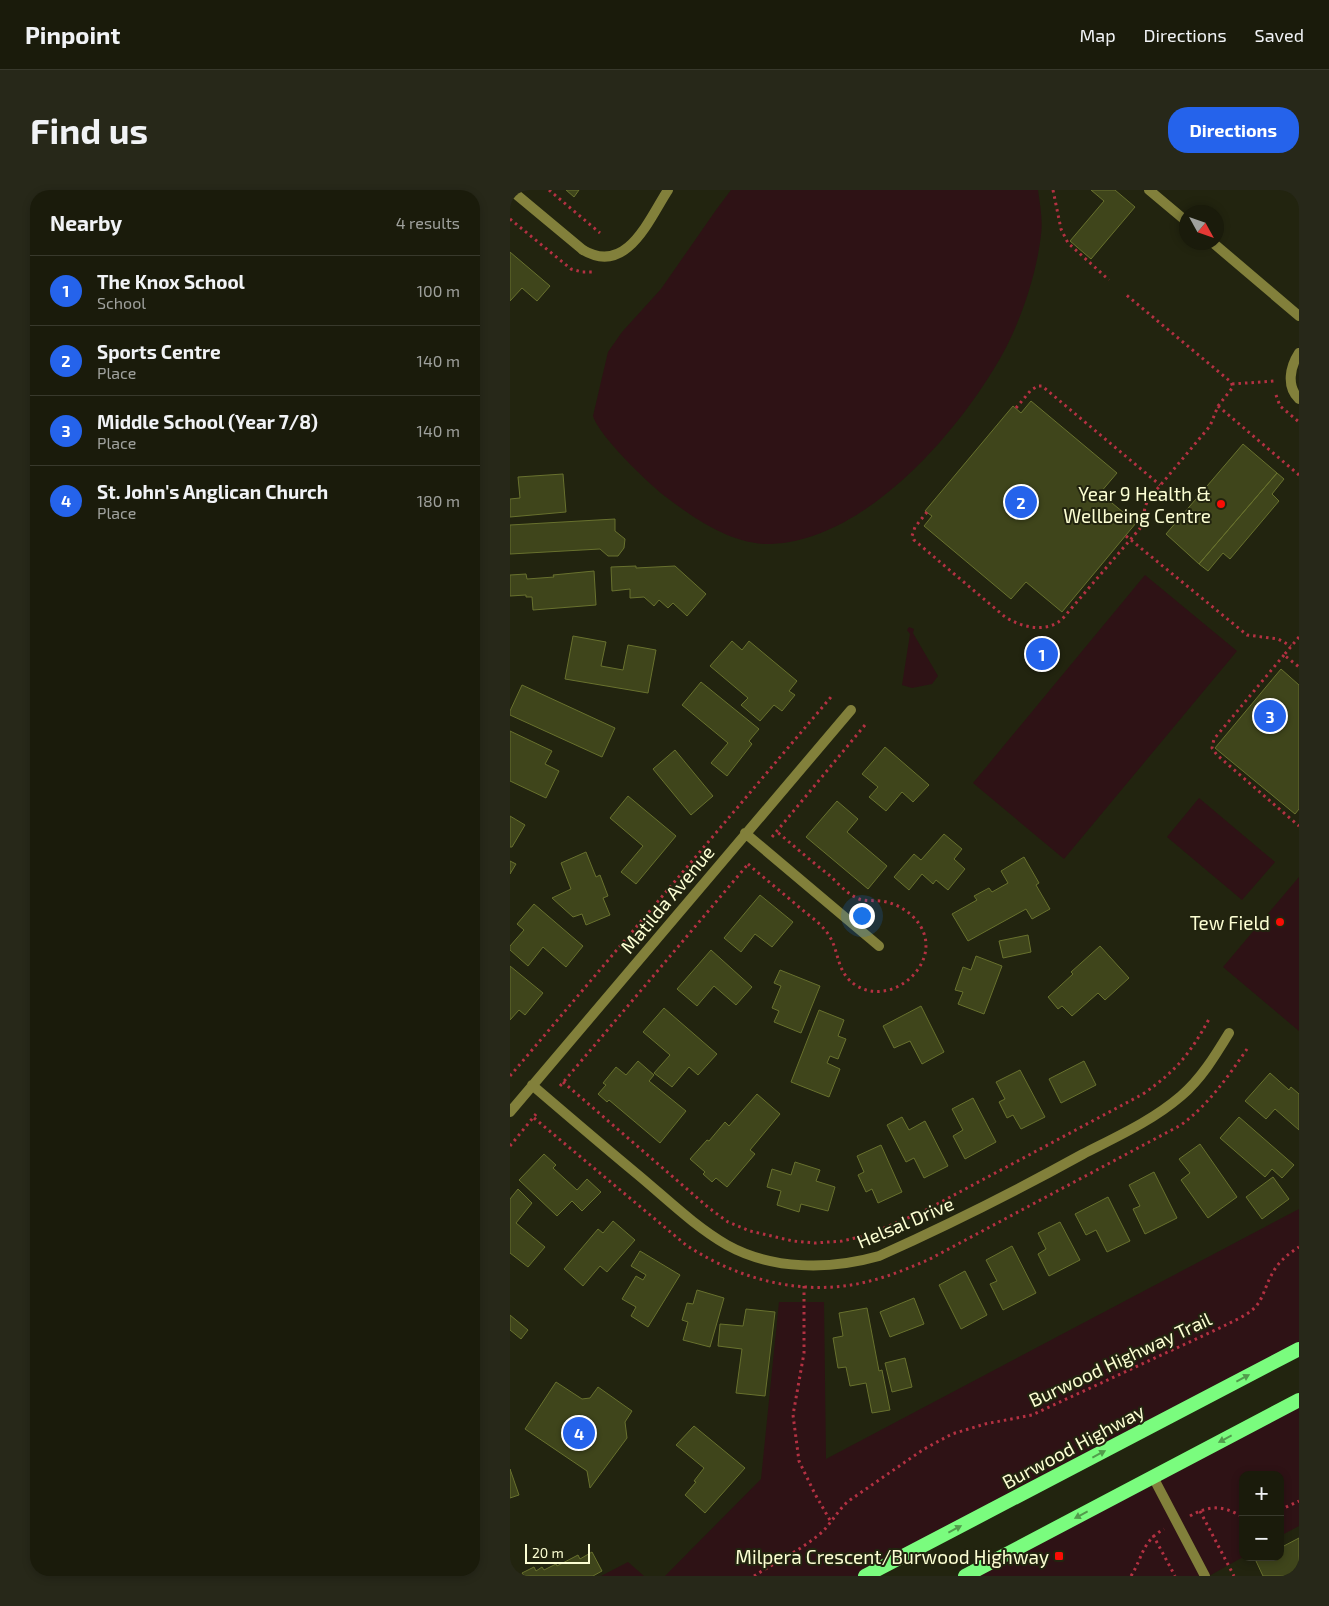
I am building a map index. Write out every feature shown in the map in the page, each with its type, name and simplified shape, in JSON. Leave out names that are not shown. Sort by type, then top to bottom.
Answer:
[{"type":"highway","name":"Burwood Highway","points":[[865,1576],[1299,1349]]},
{"type":"highway","points":[[965,1576],[1299,1400]]},
{"type":"street","points":[[511,190],[583,250],[602,256],[613,255],[628,248],[642,232],[668,190]]},
{"type":"street","points":[[1149,190],[1179,215]]},
{"type":"street","points":[[1221,250],[1299,316]]},
{"type":"street","points":[[1299,353],[1293,363],[1291,381],[1292,390],[1299,398]]},
{"type":"street","name":"Matilda Avenue","points":[[510,1112],[851,710]]},
{"type":"street","points":[[745,833],[879,946]]},
{"type":"street","name":"Helsal Drive","points":[[532,1085],[694,1222],[720,1240],[743,1253],[765,1259],[800,1265],[822,1266],[862,1261],[879,1256],[1016,1190],[1144,1122],[1180,1097],[1194,1084],[1206,1070],[1228,1033]]},
{"type":"street","points":[[1153,1477],[1205,1576]]},
{"type":"path","points":[[549,190],[600,233]]},
{"type":"path","points":[[1054,190],[1061,229],[1068,243],[1109,280]]},
{"type":"path","points":[[510,220],[567,267]]},
{"type":"path","points":[[1124,293],[1232,384],[1275,381],[1275,391],[1280,406],[1299,422]]},
{"type":"path","points":[[927,512],[915,527],[912,536],[914,540],[1013,622],[1035,627],[1044,627],[1058,623],[1142,526],[1145,506],[1148,500],[1210,426],[1218,406],[1233,387],[1232,384]]},
{"type":"path","points":[[1016,408],[1031,390],[1042,386],[1160,485]]},
{"type":"path","points":[[1218,406],[1299,475]]},
{"type":"path","points":[[1126,536],[1247,635],[1278,639],[1291,646]]},
{"type":"path","points":[[1299,637],[1214,739],[1212,748],[1217,755],[1299,826]]},
{"type":"path","points":[[1284,655],[1299,667]]},
{"type":"path","points":[[510,1076],[831,697]]},
{"type":"path","points":[[771,837],[865,725]]},
{"type":"path","points":[[560,1086],[753,858]]},
{"type":"path","points":[[563,1082],[709,1208],[728,1222],[750,1231],[793,1241],[815,1243],[842,1241],[868,1236],[926,1210],[1143,1094],[1179,1065],[1195,1044],[1209,1019]]},
{"type":"path","points":[[534,1118],[686,1246],[698,1253],[724,1267],[761,1280],[804,1286],[841,1286],[868,1282],[928,1260],[1180,1125],[1198,1112],[1215,1094],[1246,1049]]},
{"type":"path","points":[[510,1146],[536,1114]]},
{"type":"path","name":"Burwood Highway Trail","points":[[754,1576],[801,1548],[822,1532],[842,1506],[850,1500],[924,1449],[952,1434],[985,1424],[1032,1415],[1224,1326],[1245,1314],[1256,1306],[1263,1296],[1271,1275],[1278,1264],[1289,1253],[1299,1247]]},
{"type":"path","points":[[804,1286],[804,1353],[793,1416],[799,1460],[807,1480],[831,1522]]},
{"type":"path","points":[[1284,1508],[1299,1500]]},
{"type":"path","points":[[1194,1514],[1207,1508],[1222,1508],[1241,1516]]},
{"type":"path","points":[[1200,1510],[1234,1576]]},
{"type":"path","points":[[1131,1576],[1144,1548],[1154,1535],[1160,1531]]},
{"type":"path","points":[[1154,1535],[1176,1576]]},
{"type":"shaded area","points":[[731,190],[1038,190],[1041,212],[1042,229],[1039,252],[1025,303],[1011,337],[995,367],[954,425],[929,454],[901,481],[871,505],[839,525],[805,538],[771,544],[756,543],[728,535],[702,522],[677,505],[625,459],[604,435],[593,416],[608,352],[622,332],[661,289]]},
{"type":"shaded area","points":[[1145,575],[1237,651],[1064,859],[973,783]]},
{"type":"shaded area","points":[[909,627],[914,629],[913,633],[938,676],[932,684],[912,688],[902,685],[910,634],[907,630]]},
{"type":"shaded area","points":[[1199,798],[1275,862],[1242,900],[1167,837]]},
{"type":"shaded area","name":"Tew Field","points":[[1299,877],[1299,1031],[1223,967]]},
{"type":"shaded area","points":[[1299,1209],[1299,1349],[865,1576],[665,1576],[761,1479],[779,1302],[824,1302],[826,1459]]},
{"type":"shaded area","points":[[1299,1400],[1299,1526],[1284,1534],[1284,1471],[1239,1471],[1239,1559],[1209,1576],[965,1576]]},
{"type":"shaded area","points":[[628,1562],[644,1576],[601,1576]]},
{"type":"building","points":[[566,190],[579,190],[574,197]]},
{"type":"building","points":[[1091,190],[1115,190],[1135,207],[1091,259],[1070,241],[1104,201]]},
{"type":"building","points":[[510,252],[550,286],[537,301],[522,288],[510,301]]},
{"type":"building","points":[[1031,401],[1117,473],[1100,493],[1136,523],[1062,612],[1026,582],[1011,599],[924,526],[932,516],[925,511],[1013,406],[1021,413]]},
{"type":"building","name":"Year 9 Health & Wellbeing Centre","points":[[1243,444],[1277,473],[1199,564],[1166,534]]},
{"type":"building","points":[[1277,473],[1284,479],[1272,494],[1279,501],[1230,559],[1223,553],[1208,571],[1199,564]]},
{"type":"building","points":[[563,474],[566,512],[510,517],[510,499],[520,498],[518,477]]},
{"type":"building","points":[[615,519],[615,531],[625,539],[624,548],[618,556],[608,556],[600,549],[510,554],[510,525]]},
{"type":"building","points":[[636,566],[636,568],[675,566],[706,594],[687,616],[673,603],[668,608],[659,600],[654,606],[644,597],[630,598],[630,589],[612,591],[611,567]]},
{"type":"building","points":[[594,571],[596,605],[533,610],[532,597],[526,597],[526,595],[510,596],[510,575],[526,574],[527,579]]},
{"type":"building","points":[[573,636],[606,642],[601,666],[623,670],[628,645],[656,650],[648,693],[565,679]]},
{"type":"building","points":[[732,641],[742,650],[749,641],[797,681],[789,691],[795,695],[782,711],[774,705],[760,721],[741,705],[748,698],[710,666]]},
{"type":"building","points":[[1281,669],[1299,685],[1299,809],[1295,814],[1215,748]]},
{"type":"building","points":[[701,682],[759,729],[749,741],[752,744],[727,776],[711,763],[728,743],[682,705]]},
{"type":"building","points":[[522,685],[615,728],[602,757],[510,715]]},
{"type":"building","points":[[510,731],[552,751],[545,764],[559,771],[546,798],[510,781]]},
{"type":"building","points":[[885,747],[929,785],[913,802],[902,792],[886,811],[869,797],[878,787],[862,774]]},
{"type":"building","points":[[675,750],[713,796],[691,815],[653,769]]},
{"type":"building","points":[[628,796],[676,836],[636,884],[621,872],[643,846],[610,818]]},
{"type":"building","points":[[837,801],[858,819],[847,832],[887,866],[868,889],[806,837]]},
{"type":"building","points":[[510,816],[525,825],[512,847],[510,847]]},
{"type":"building","points":[[944,834],[962,849],[954,859],[965,869],[948,890],[936,880],[933,884],[922,874],[909,890],[894,877],[914,854],[921,860]]},
{"type":"building","points":[[586,852],[596,877],[600,875],[608,896],[603,898],[610,915],[586,925],[582,914],[573,917],[552,898],[571,889],[561,863]]},
{"type":"building","points":[[1024,857],[1039,883],[1036,885],[1050,909],[1032,919],[1026,909],[968,941],[952,914],[977,900],[974,896],[989,888],[992,892],[1008,883],[1001,871]]},
{"type":"building","points":[[510,861],[516,864],[510,874]]},
{"type":"building","points":[[760,895],[793,922],[772,947],[755,934],[741,952],[724,938]]},
{"type":"building","points":[[534,904],[583,946],[566,967],[543,947],[528,966],[510,950],[510,946],[524,930],[517,924]]},
{"type":"building","points":[[1028,935],[1031,952],[1003,958],[999,941]]},
{"type":"building","points":[[1100,946],[1129,978],[1105,1000],[1098,993],[1072,1016],[1062,1006],[1058,1009],[1048,997],[1073,974],[1071,972]]},
{"type":"building","points":[[711,950],[752,987],[736,1005],[714,986],[697,1006],[677,989]]},
{"type":"building","points":[[976,956],[1002,966],[984,1014],[958,1004],[963,992],[955,990],[963,967],[971,970]]},
{"type":"building","points":[[510,966],[543,993],[525,1015],[519,1010],[510,1020]]},
{"type":"building","points":[[780,970],[820,986],[801,1033],[774,1022],[779,1011],[772,1008],[781,986],[774,983]]},
{"type":"building","points":[[921,1006],[944,1052],[922,1064],[910,1041],[894,1048],[883,1026]]},
{"type":"building","points":[[664,1008],[717,1054],[698,1075],[689,1067],[672,1087],[654,1073],[670,1055],[643,1032]]},
{"type":"building","points":[[819,1010],[844,1020],[838,1036],[846,1039],[838,1059],[830,1056],[827,1063],[840,1069],[829,1097],[791,1082]]},
{"type":"building","points":[[638,1061],[654,1075],[649,1081],[686,1111],[660,1143],[609,1100],[607,1102],[598,1094],[606,1085],[603,1083],[616,1067],[626,1075]]},
{"type":"building","points":[[1084,1061],[1096,1085],[1061,1103],[1049,1079]]},
{"type":"building","points":[[1020,1070],[1045,1117],[1021,1129],[1013,1115],[1007,1118],[999,1102],[1005,1099],[996,1082]]},
{"type":"building","points":[[1270,1073],[1289,1090],[1291,1087],[1299,1094],[1299,1130],[1275,1109],[1266,1119],[1245,1101]]},
{"type":"building","points":[[757,1094],[780,1114],[750,1150],[755,1154],[727,1187],[716,1178],[712,1182],[703,1174],[705,1172],[690,1159],[725,1122],[729,1126]]},
{"type":"building","points":[[973,1098],[996,1142],[965,1159],[953,1136],[963,1130],[952,1109]]},
{"type":"building","points":[[902,1117],[909,1130],[925,1121],[948,1166],[924,1178],[914,1158],[906,1162],[887,1125]]},
{"type":"building","points":[[1239,1117],[1294,1165],[1282,1178],[1272,1169],[1265,1177],[1220,1138]]},
{"type":"building","points":[[1200,1144],[1237,1197],[1208,1218],[1181,1180],[1190,1173],[1179,1159]]},
{"type":"building","points":[[881,1145],[902,1192],[878,1203],[872,1189],[866,1192],[858,1175],[864,1172],[857,1156]]},
{"type":"building","points":[[544,1154],[556,1165],[553,1168],[577,1190],[587,1179],[601,1192],[582,1211],[572,1201],[557,1216],[519,1180]]},
{"type":"building","points":[[795,1162],[820,1170],[816,1181],[835,1187],[828,1211],[801,1204],[799,1212],[777,1205],[781,1191],[767,1187],[772,1169],[791,1175]]},
{"type":"building","points":[[1154,1172],[1177,1218],[1145,1234],[1133,1209],[1140,1206],[1129,1185]]},
{"type":"building","points":[[1273,1177],[1289,1199],[1262,1219],[1246,1197]]},
{"type":"building","points":[[518,1189],[532,1203],[516,1223],[545,1247],[528,1267],[510,1253],[510,1199]]},
{"type":"building","points":[[1108,1197],[1130,1241],[1107,1252],[1096,1230],[1086,1235],[1075,1214]]},
{"type":"building","points":[[613,1221],[635,1240],[607,1272],[600,1266],[583,1286],[564,1269],[598,1229],[603,1233]]},
{"type":"building","points":[[1060,1222],[1080,1260],[1049,1276],[1038,1254],[1046,1249],[1038,1233]]},
{"type":"building","points":[[1012,1246],[1036,1293],[1003,1310],[990,1284],[997,1281],[986,1260]]},
{"type":"building","points":[[640,1251],[680,1275],[648,1327],[631,1316],[636,1307],[622,1299],[636,1276],[643,1280],[646,1275],[631,1266]]},
{"type":"building","points":[[965,1271],[987,1315],[961,1329],[939,1285]]},
{"type":"building","points":[[697,1290],[724,1298],[710,1347],[683,1340],[688,1322],[682,1320],[687,1303],[693,1304]]},
{"type":"building","points":[[914,1298],[924,1324],[890,1337],[880,1312]]},
{"type":"building","points":[[867,1308],[879,1371],[882,1370],[890,1410],[872,1413],[866,1383],[850,1386],[846,1367],[838,1368],[833,1338],[843,1336],[839,1313]]},
{"type":"building","points":[[746,1309],[775,1312],[765,1396],[736,1393],[742,1349],[718,1346],[720,1324],[743,1326]]},
{"type":"building","points":[[510,1315],[528,1330],[521,1339],[510,1330]]},
{"type":"building","points":[[905,1358],[912,1387],[892,1392],[885,1363]]},
{"type":"building","points":[[556,1382],[582,1399],[590,1398],[598,1387],[632,1411],[625,1422],[627,1438],[590,1488],[587,1471],[525,1429]]},
{"type":"building","points":[[694,1426],[745,1468],[705,1513],[685,1495],[696,1482],[694,1481],[704,1468],[676,1445]]},
{"type":"building","points":[[510,1469],[519,1495],[510,1498]]},
{"type":"building","points":[[1299,1538],[1299,1576],[1263,1576],[1256,1561],[1284,1561],[1284,1546]]},
{"type":"building","points":[[592,1552],[602,1571],[593,1576],[524,1576],[522,1573],[534,1567],[536,1571],[542,1567],[544,1570],[556,1564],[557,1566],[578,1555],[580,1559]]},
{"type":"place","name":"Sports Centre","points":[[1021,502]]},
{"type":"place","name":"Year 9 Health & Wellbeing Centre","points":[[1221,504]]},
{"type":"place","name":"The Knox School","points":[[1042,654]]},
{"type":"place","name":"Middle School (Year 7/8)","points":[[1270,716]]},
{"type":"place","name":"Tew Field","points":[[1280,922]]},
{"type":"place","name":"St. John's Anglican Church","points":[[579,1433]]},
{"type":"place","name":"Milpera Crescent/Burwood Highway","points":[[1059,1556]]}]
